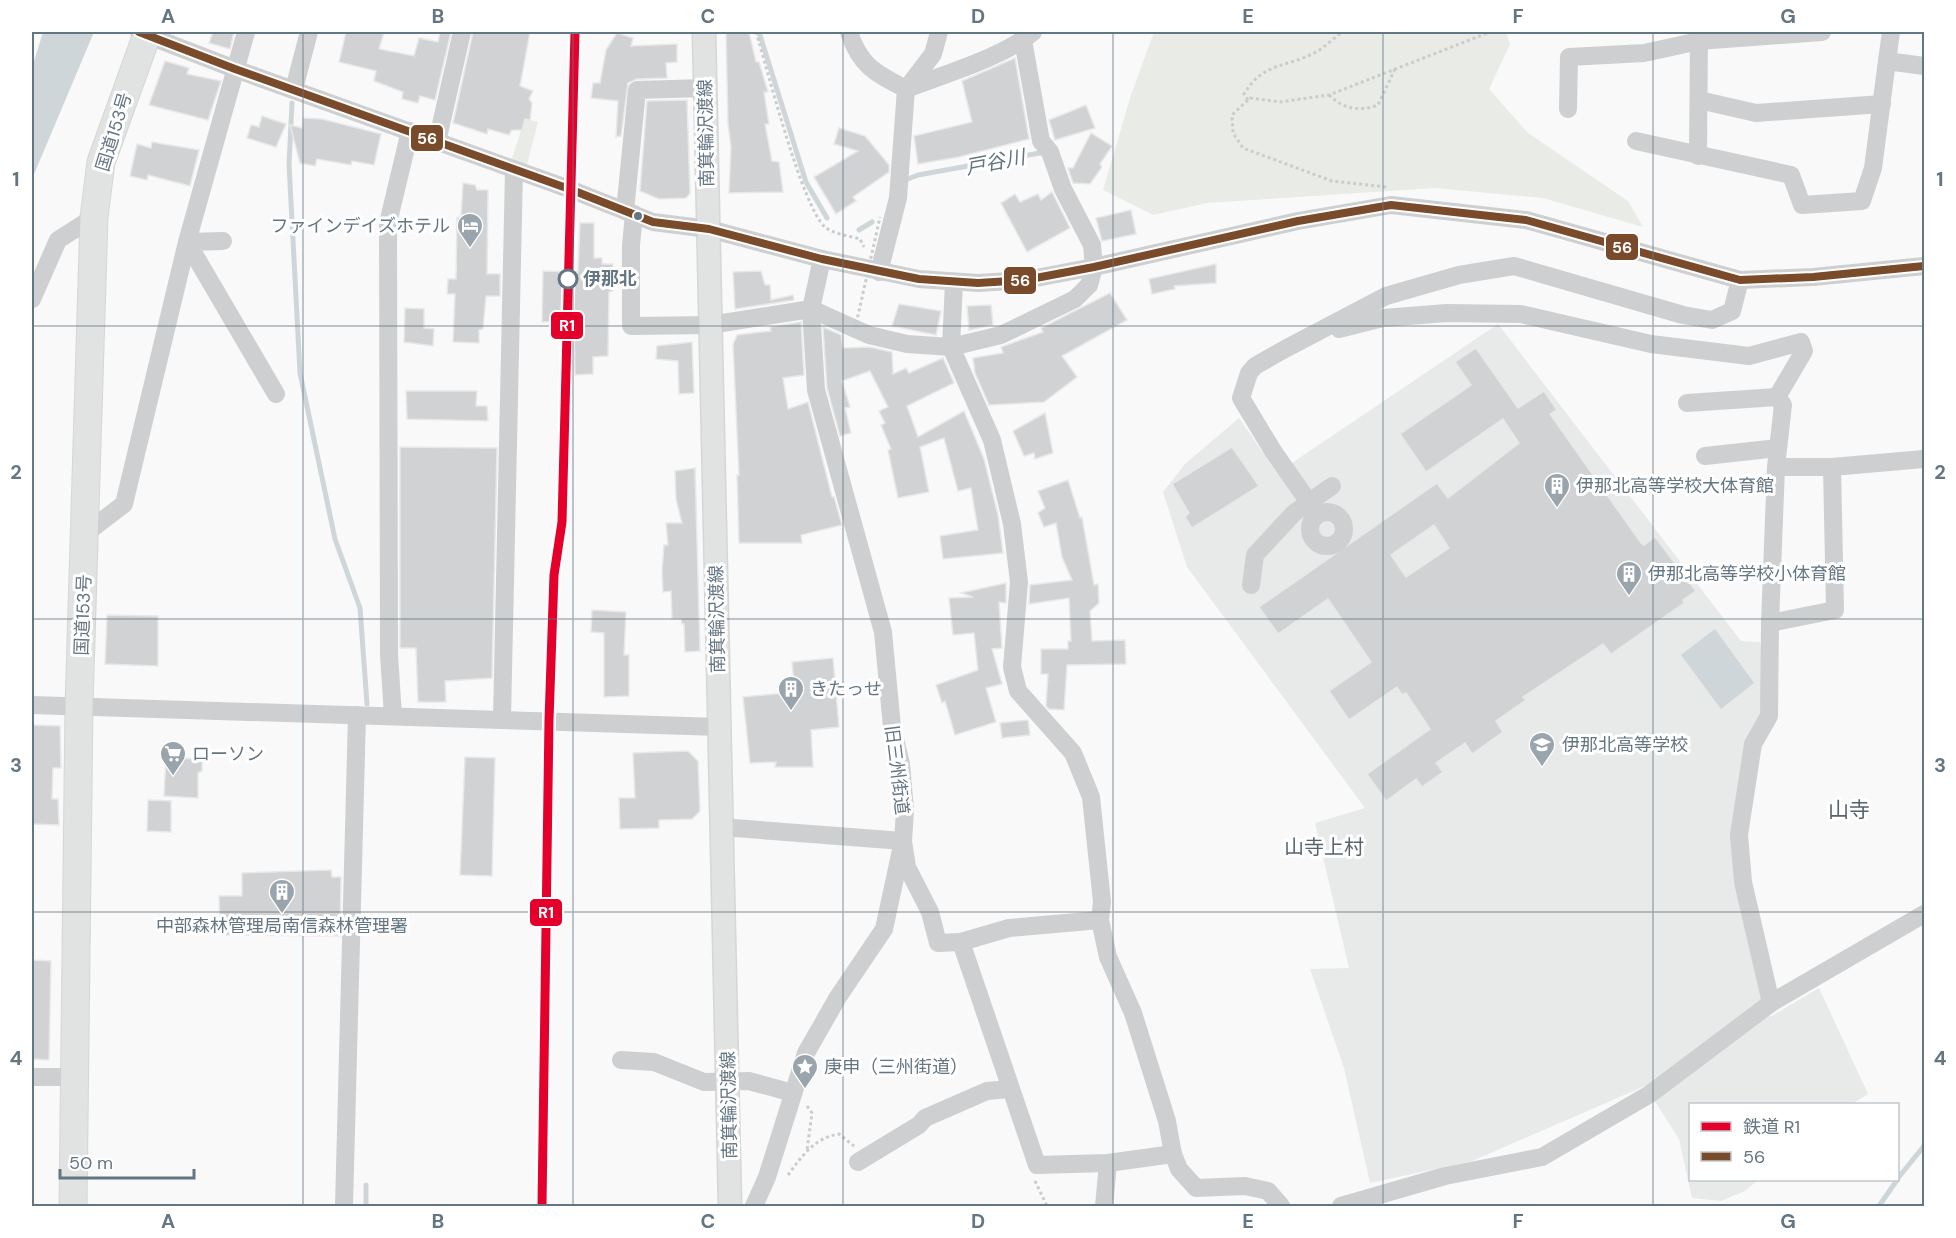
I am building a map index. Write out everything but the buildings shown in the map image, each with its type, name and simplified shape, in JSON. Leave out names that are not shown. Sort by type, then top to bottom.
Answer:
[{"type":"highway","name":"国道153号","points":[[73,1206],[80,706],[87,532],[94,217],[101,162],[144,32]]},
{"type":"main road","name":"南箕輪沢渡線","points":[[704,32],[730,1206]]},
{"type":"street","points":[[144,32],[234,69],[438,141],[653,222],[709,230],[879,272],[954,282],[1025,280],[1094,267],[1298,221],[1391,205],[1526,220],[1740,280],[1813,277],[1924,266]]},
{"type":"street","points":[[87,532],[124,504],[187,242],[246,32]]},
{"type":"street","points":[[294,89],[309,32]]},
{"type":"street","points":[[438,141],[462,32]]},
{"type":"street","points":[[849,32],[855,53],[861,61],[906,89]]},
{"type":"street","points":[[879,272],[898,198],[906,89],[918,77],[933,54],[939,32]]},
{"type":"street","points":[[1568,109],[1569,57],[1644,53],[1699,36],[1822,32]]},
{"type":"street","points":[[1636,141],[1791,175],[1802,205],[1862,201],[1873,168],[1892,32]]},
{"type":"street","points":[[1698,156],[1699,36]]},
{"type":"street","points":[[705,88],[637,90],[630,212],[631,326],[710,325],[810,309],[855,329],[907,344],[951,347],[1001,335],[1075,299],[1089,285],[1094,267],[1092,245],[1063,189],[1046,147],[1018,37],[976,62],[906,89]]},
{"type":"street","points":[[1887,61],[1924,66]]},
{"type":"street","points":[[1699,100],[1756,113],[1882,104]]},
{"type":"street","points":[[393,716],[389,656],[388,223],[410,131]]},
{"type":"street","points":[[502,718],[514,170]]},
{"type":"street","points":[[32,299],[58,240],[94,217]]},
{"type":"street","points":[[187,242],[223,241]]},
{"type":"street","points":[[187,242],[276,394]]},
{"type":"street","name":"旧三州街道","points":[[754,1206],[767,1177],[806,1053],[838,997],[884,929],[903,840],[905,810],[901,764],[892,727],[883,632],[816,390],[810,309],[822,259]]},
{"type":"street","points":[[1313,508],[1273,451],[1241,398],[1244,382],[1255,366],[1308,337],[1386,296],[1459,275],[1514,266],[1683,315],[1712,320],[1732,311],[1740,280]]},
{"type":"street","points":[[954,282],[951,347],[992,440],[1012,524],[1019,582],[1012,667],[1018,691],[1073,753],[1091,797],[1102,902],[1100,920],[1108,957],[1133,1013],[1167,1121],[1173,1154],[1179,1169],[1196,1188],[1245,1186],[1268,1191],[1281,1206]]},
{"type":"street","points":[[1308,337],[1383,318],[1447,313],[1521,314],[1651,344],[1749,356],[1801,342],[1804,351],[1777,397]]},
{"type":"street","points":[[1687,403],[1777,397]]},
{"type":"street","points":[[1771,1003],[1743,882],[1739,835],[1753,744],[1769,716],[1776,467],[1783,405],[1777,397]]},
{"type":"street","points":[[1705,456],[1778,448]]},
{"type":"street","points":[[1776,467],[1832,467],[1924,459]]},
{"type":"street","points":[[1770,623],[1835,610],[1832,467]]},
{"type":"street","points":[[1251,585],[1255,555],[1274,533],[1313,508],[1332,486]]},
{"type":"street","points":[[32,705],[502,718],[719,727]]},
{"type":"street","points":[[345,1206],[357,715]]},
{"type":"street","points":[[721,826],[903,840],[907,867],[930,912],[938,943],[961,942],[1009,928],[1100,920]]},
{"type":"street","points":[[1341,1206],[1445,1176],[1542,1157],[1650,1094],[1771,1003],[1924,914]]},
{"type":"street","points":[[961,942],[1036,1172],[1173,1154]]},
{"type":"street","points":[[621,1060],[654,1062],[704,1082],[749,1081],[793,1093]]},
{"type":"street","points":[[32,1077],[74,1077]]},
{"type":"street","points":[[858,1162],[919,1125],[925,1118],[987,1091],[1009,1089]]},
{"type":"street","points":[[1104,1206],[1108,1163]]},
{"type":"path","points":[[756,32],[803,187],[818,217],[826,228],[860,239],[864,247]]},
{"type":"path","points":[[1248,100],[1244,94],[1250,83],[1264,71],[1316,53],[1342,32]]},
{"type":"path","points":[[1391,187],[1332,181],[1243,148],[1233,133],[1232,115],[1248,100],[1304,100],[1329,94],[1490,32]]},
{"type":"path","points":[[1329,94],[1335,101],[1362,111],[1378,105],[1395,69]]},
{"type":"path","points":[[855,329],[880,216]]},
{"type":"path","points":[[807,1150],[812,1113]]},
{"type":"path","points":[[781,1184],[807,1150],[826,1136],[839,1134],[854,1146],[858,1162]]},
{"type":"path","points":[[1036,1172],[1047,1206]]},
{"type":"shaded area","points":[[43,32],[94,32],[32,179],[32,68]]},
{"type":"shaded area","points":[[1154,32],[1506,32],[1510,44],[1489,89],[1528,133],[1628,201],[1643,227],[1543,198],[1435,188],[1207,203],[1153,215],[1103,190],[1131,95]]},
{"type":"shaded area","points":[[525,119],[538,122],[527,165],[511,161]]},
{"type":"shaded area","name":"伊那北高等学校","points":[[1498,324],[1741,641],[1760,642],[1769,716],[1753,744],[1743,882],[1770,1017],[1819,988],[1868,1094],[1854,1103],[1689,1103],[1689,1181],[1757,1181],[1745,1191],[1721,1201],[1692,1198],[1679,1139],[1645,1086],[1472,1161],[1370,1183],[1344,1068],[1310,969],[1349,968],[1315,823],[1365,808],[1187,567],[1163,492],[1185,464],[1239,418],[1277,473]]},
{"type":"shaded area","points":[[1715,629],[1754,683],[1721,709],[1681,655]]},
{"type":"waterway","name":"戸谷川","points":[[759,32],[806,182],[827,218]]},
{"type":"waterway","points":[[292,103],[289,164],[300,373],[335,539],[360,608],[367,704]]},
{"type":"waterway","name":"戸谷川","points":[[908,179],[918,175],[1040,153],[1042,150]]},
{"type":"waterway","name":"戸谷川","points":[[859,230],[872,222]]},
{"type":"waterway","points":[[1899,1177],[1924,1146]]},
{"type":"waterway","points":[[1879,1206],[1896,1181]]},
{"type":"waterway","points":[[366,1185],[366,1206]]},
{"type":"rail line","name":"R1","points":[[542,1206],[549,720],[554,575],[562,522],[575,32]]},
{"type":"transit line","name":"56","points":[[139,32],[235,69],[572,190],[653,222],[709,229],[822,259],[919,279],[978,283],[1025,280],[1094,267],[1298,221],[1391,205],[1526,220],[1740,280],[1813,277],[1924,266]]},
{"type":"place","name":"ファインデイズホテル","points":[[470,249]]},
{"type":"place","name":"伊那北","points":[[568,279]]},
{"type":"place","name":"伊那北高等学校大体育館","points":[[1557,509]]},
{"type":"place","name":"伊那北高等学校小体育館","points":[[1629,597]]},
{"type":"place","name":"きたっせ","points":[[791,712]]},
{"type":"place","name":"伊那北高等学校","points":[[1542,768]]},
{"type":"place","name":"ローソン","points":[[173,777]]},
{"type":"place","name":"中部森林管理局南信森林管理署","points":[[282,915]]},
{"type":"place","name":"庚申（三州街道）","points":[[805,1090]]},
{"type":"district","name":"山寺","points":[[1849,810]]},
{"type":"district","name":"山寺上村","points":[[1324,847]]}]
